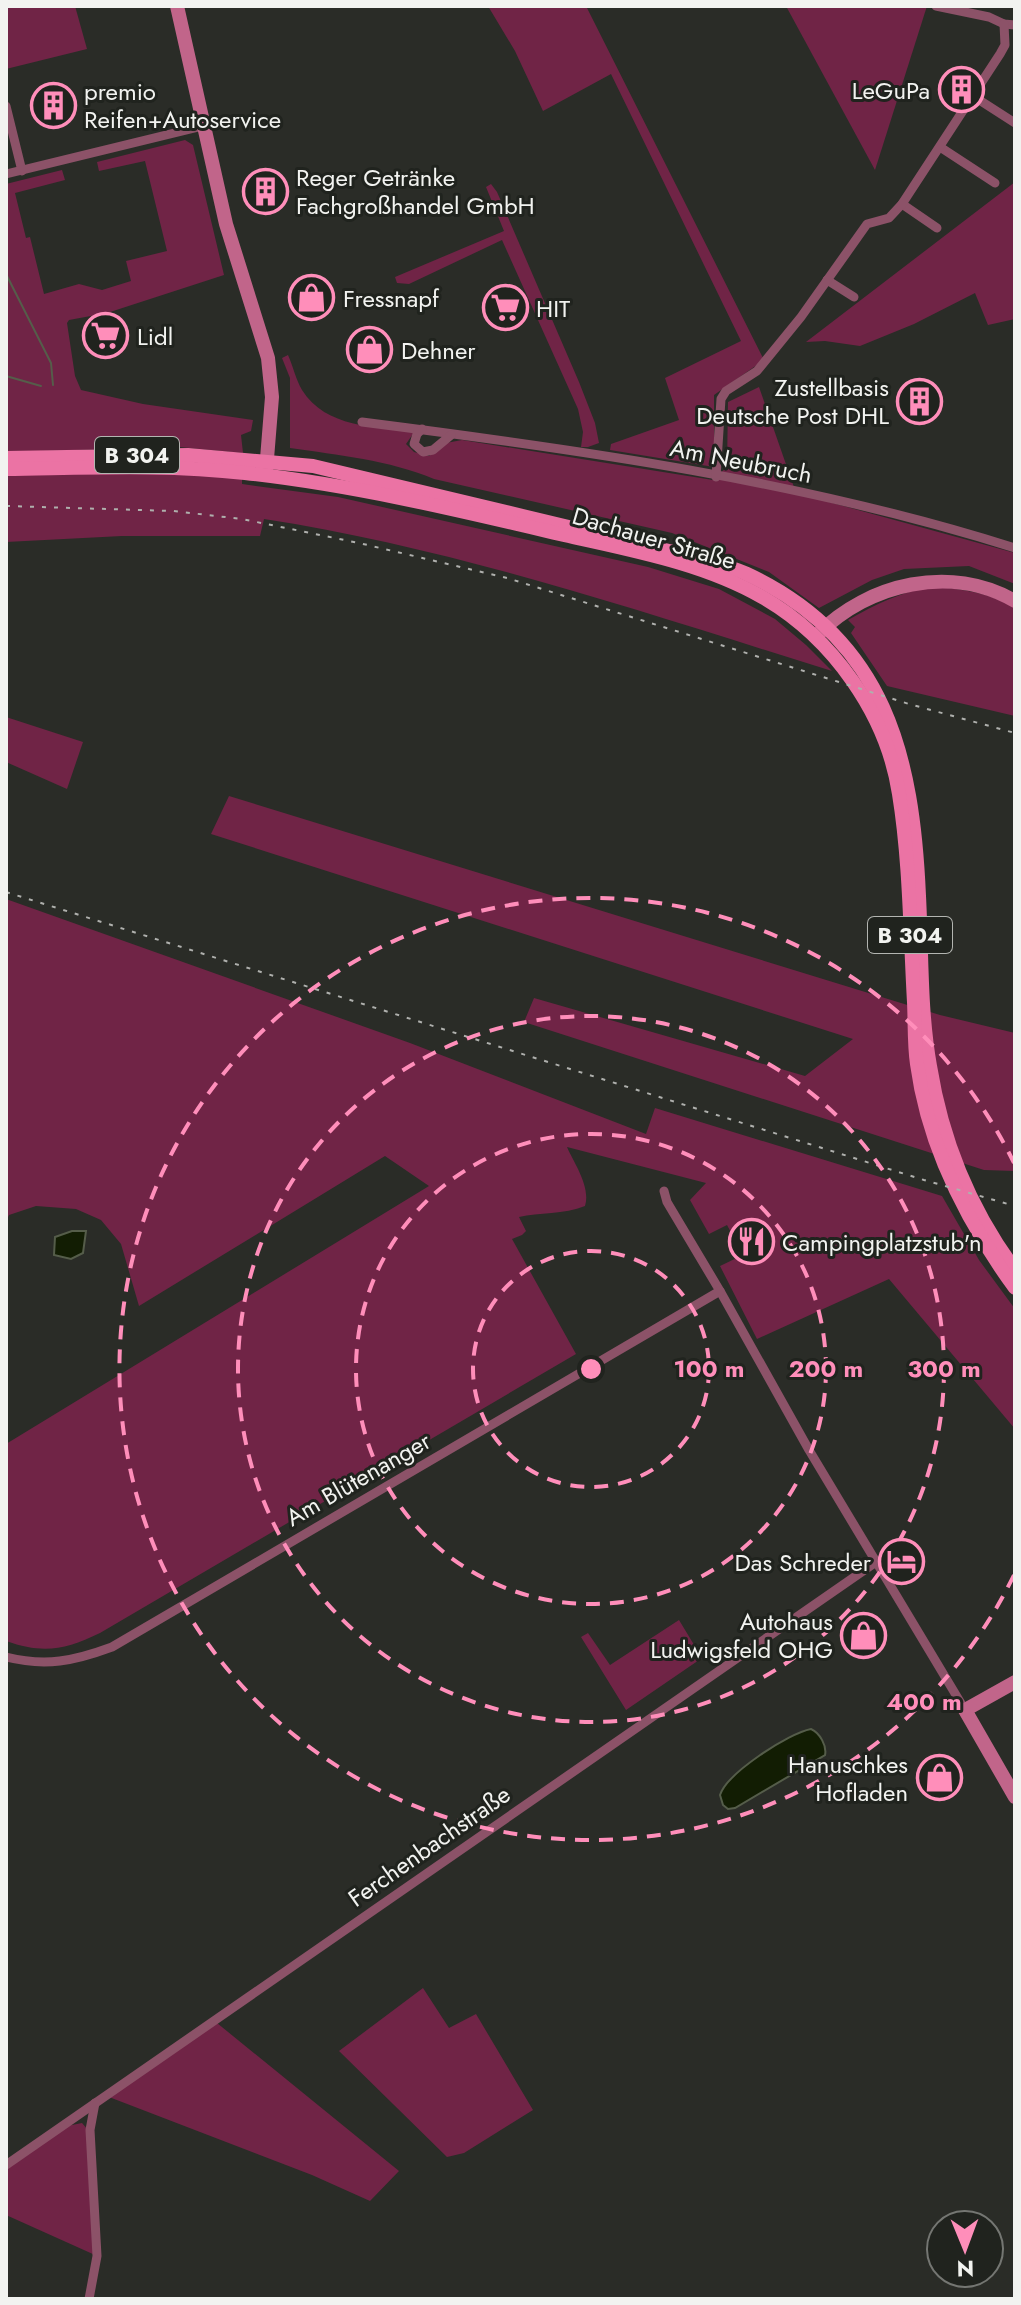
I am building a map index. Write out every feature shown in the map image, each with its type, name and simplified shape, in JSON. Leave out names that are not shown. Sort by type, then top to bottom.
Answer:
[{"type":"main road","points":[[177,6],[226,224],[268,358],[272,397],[266,468]]},
{"type":"main road","name":"B 304","points":[[6,458],[188,455],[266,468]]},
{"type":"main road","name":"B 304","points":[[6,469],[266,468]]},
{"type":"main road","name":"Dachauer Straße","points":[[266,468],[345,472],[690,556],[746,574],[787,598],[820,632],[856,661],[898,742],[908,778],[914,822],[924,1015],[929,1065],[943,1129],[965,1199],[1015,1270]]},
{"type":"main road","points":[[820,632],[863,601],[912,584],[966,583],[1015,601]]},
{"type":"main road","name":"Dachauer Straße","points":[[820,632],[868,706],[887,745],[899,791],[905,838],[917,1064],[933,1131],[990,1253],[1015,1288]]},
{"type":"main road","points":[[1015,1682],[965,1710],[1015,1797]]},
{"type":"street","points":[[936,6],[1006,23]]},
{"type":"street","points":[[716,477],[721,399],[726,391],[757,371],[801,317],[867,224],[889,218],[902,204],[1005,45],[1006,23],[996,6]]},
{"type":"street","points":[[973,96],[1015,123]]},
{"type":"street","points":[[6,106],[22,171]]},
{"type":"street","points":[[6,174],[203,126]]},
{"type":"street","points":[[940,147],[995,183]]},
{"type":"street","points":[[902,204],[937,228]]},
{"type":"street","points":[[827,280],[854,297]]},
{"type":"street","name":"Am Neubruch","points":[[362,422],[610,457],[852,501],[1015,548]]},
{"type":"street","points":[[422,429],[414,444],[423,452],[433,450],[444,438],[454,434]]},
{"type":"street","points":[[664,1191],[667,1202],[749,1346],[965,1710]]},
{"type":"street","name":"Am Blütenanger","points":[[6,1657],[32,1663],[78,1660],[112,1647],[720,1291]]},
{"type":"street","name":"Ferchenbachstraße","points":[[6,2165],[876,1562]]},
{"type":"street","points":[[89,2299],[97,2256],[90,2124],[95,2103]]},
{"type":"street","points":[[76,2117],[90,2124]]},
{"type":"shaded area","points":[[6,6],[75,6],[87,49],[6,69]]},
{"type":"shaded area","points":[[488,6],[586,6],[764,360],[714,395],[714,467],[610,450],[611,444],[679,420],[665,378],[741,341],[611,74],[543,111],[515,51]]},
{"type":"shaded area","points":[[786,6],[927,6],[875,170]]},
{"type":"shaded area","points":[[185,140],[193,145],[224,275],[107,313],[69,320],[75,376],[81,390],[143,404],[253,420],[251,431],[241,435],[243,453],[179,447],[6,452],[6,184],[62,170],[65,180],[15,193],[44,294],[79,284],[102,290],[131,281],[126,261],[167,251],[145,161],[99,171],[97,162]]},
{"type":"shaded area","points":[[1015,182],[1015,319],[988,325],[975,293],[914,324],[860,346],[825,341],[806,342]]},
{"type":"shaded area","points":[[491,184],[579,382],[595,423],[599,443],[581,447],[583,432],[578,409],[502,240],[409,284],[397,283],[395,277],[504,231],[486,187]]},
{"type":"shaded area","points":[[288,355],[302,390],[312,403],[338,419],[352,423],[415,431],[406,444],[414,452],[429,456],[446,443],[462,440],[713,480],[727,467],[728,402],[759,387],[796,493],[1015,553],[1015,584],[969,566],[904,569],[872,580],[819,608],[769,572],[672,533],[434,479],[381,463],[290,448],[290,378],[282,358]]},
{"type":"shaded area","points":[[133,473],[242,477],[242,484],[338,497],[648,567],[719,589],[775,619],[832,671],[480,565],[408,547],[264,519],[260,536],[122,536],[6,542],[6,474]]},
{"type":"shaded area","points":[[933,586],[986,595],[1015,608],[1015,716],[887,686],[851,633],[855,627],[848,620],[889,599]]},
{"type":"shaded area","points":[[6,717],[83,742],[67,789],[6,762]]},
{"type":"shaded area","points":[[229,796],[940,1015],[1015,1033],[1015,1171],[984,1170],[524,1022],[534,998],[805,1076],[853,1039],[211,834]]},
{"type":"shaded area","points":[[6,899],[410,1043],[646,1134],[655,1108],[942,1196],[979,1260],[1015,1309],[1015,1429],[889,1279],[757,1339],[720,1266],[743,1255],[727,1225],[709,1234],[690,1200],[706,1183],[567,1147],[584,1183],[585,1206],[519,1217],[526,1231],[512,1239],[576,1354],[100,1633],[76,1643],[43,1649],[6,1641],[6,1444],[429,1186],[385,1156],[139,1306],[121,1244],[101,1220],[76,1209],[36,1206],[9,1215],[6,1221]]},
{"type":"shaded area","points":[[72,1231],[86,1231],[83,1253],[71,1259],[54,1255],[55,1237]]},
{"type":"shaded area","points":[[679,1620],[702,1658],[626,1710],[581,1637],[588,1633],[610,1665]]},
{"type":"shaded area","points":[[811,1729],[822,1740],[825,1755],[735,1808],[728,1809],[723,1805],[720,1795],[734,1776],[760,1755],[788,1738]]},
{"type":"shaded area","points":[[423,1988],[449,2028],[476,2014],[533,2110],[464,2153],[447,2157],[339,2051]]},
{"type":"shaded area","points":[[217,2023],[399,2171],[370,2201],[312,2175],[109,2097]]},
{"type":"shaded area","points":[[82,2123],[88,2130],[95,2255],[6,2215],[6,2167],[67,2126]]},
{"type":"waterway","points":[[6,274],[51,363],[53,385]]},
{"type":"waterway","points":[[6,376],[41,386]]},
{"type":"waterway","points":[[6,1099],[7,1085]]},
{"type":"railway","points":[[6,506],[173,511],[242,519],[359,543],[507,578],[909,704],[1015,733]]},
{"type":"railway","points":[[6,892],[1015,1206]]},
{"type":"place","name":"LeGuPa","points":[[961,90]]},
{"type":"place","name":"premio Reifen+Autoservice","points":[[53,105]]},
{"type":"place","name":"Reger Getränke Fachgroßhandel GmbH","points":[[265,191]]},
{"type":"place","name":"Fressnapf","points":[[312,298]]},
{"type":"place","name":"HIT","points":[[505,308]]},
{"type":"place","name":"Lidl","points":[[106,336]]},
{"type":"place","name":"Dehner","points":[[370,350]]},
{"type":"place","name":"Zustellbasis Deutsche Post DHL","points":[[920,401]]},
{"type":"place","name":"Campingplatzstub'n","points":[[751,1242]]},
{"type":"place","name":"Das Schreder","points":[[902,1562]]},
{"type":"place","name":"Autohaus Ludwigsfeld OHG","points":[[864,1635]]},
{"type":"place","name":"Hanuschkes Hofladen","points":[[939,1778]]}]
